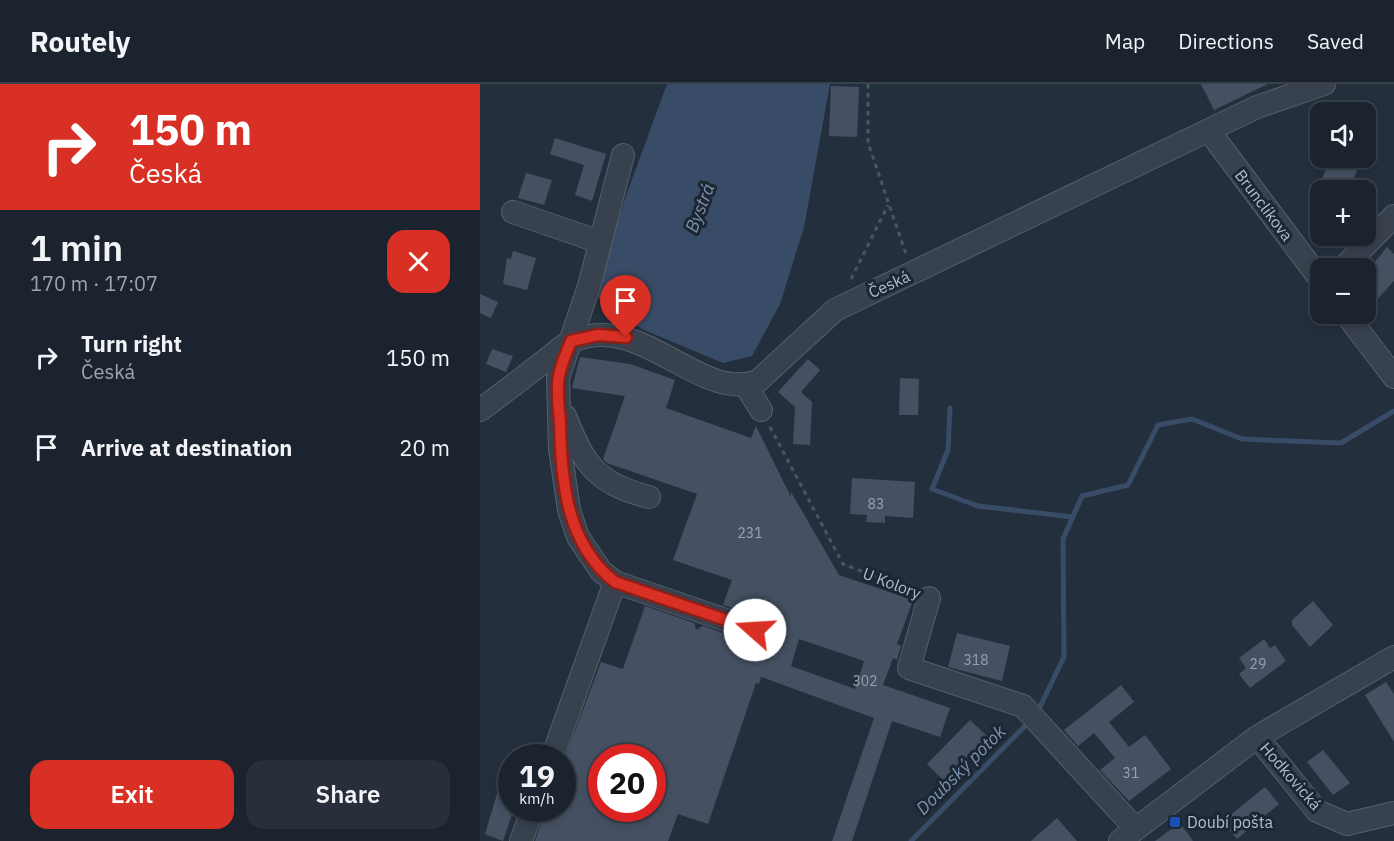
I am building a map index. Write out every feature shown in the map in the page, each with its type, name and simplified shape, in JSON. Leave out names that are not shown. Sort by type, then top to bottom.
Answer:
[{"type":"street","name":"Česká","points":[[746,386],[758,381],[835,310],[1257,107],[1324,84]]},
{"type":"street","name":"Brunclíkova","points":[[1209,131],[1310,266]]},
{"type":"street","points":[[623,155],[600,242],[558,378],[561,449],[568,510],[578,537],[601,571],[615,582],[755,630]]},
{"type":"street","points":[[513,212],[600,242]]},
{"type":"street","points":[[1353,258],[1394,216]]},
{"type":"street","points":[[1354,324],[1394,377]]},
{"type":"street","points":[[480,410],[571,341],[598,335],[626,337],[724,384],[746,386],[760,410]]},
{"type":"street","points":[[559,401],[576,442],[589,465],[618,489],[649,497]]},
{"type":"street","points":[[557,744],[615,582]]},
{"type":"street","name":"U Kolory","points":[[929,598],[909,668],[1023,705],[1128,834]]},
{"type":"street","name":"Hodkovická","points":[[1128,834],[1257,737],[1394,657]]},
{"type":"street","name":"Hodkovická","points":[[1257,737],[1317,811],[1347,824],[1394,813]]},
{"type":"street","points":[[521,841],[528,822]]},
{"type":"path","points":[[868,84],[868,143],[913,273]]},
{"type":"path","points":[[835,310],[889,204]]},
{"type":"path","name":"U Kolory","points":[[760,410],[843,564],[929,598]]},
{"type":"water","name":"Bystrá","points":[[667,84],[830,84],[804,227],[780,304],[752,356],[723,363],[644,330],[602,305],[596,291],[627,193]]},
{"type":"building","points":[[1201,84],[1268,84],[1214,110]]},
{"type":"building","points":[[831,86],[859,87],[857,137],[829,136]]},
{"type":"building","points":[[555,138],[606,154],[592,201],[575,195],[584,165],[550,154]]},
{"type":"building","points":[[1327,168],[1351,168],[1357,171],[1353,180],[1321,180]]},
{"type":"building","points":[[526,173],[552,180],[544,205],[518,198]]},
{"type":"building","points":[[1387,247],[1394,254],[1394,281],[1376,301],[1376,260]]},
{"type":"building","points":[[513,251],[536,258],[527,290],[503,284],[507,258],[511,259]]},
{"type":"building","points":[[480,294],[498,302],[491,318],[480,313]]},
{"type":"building","points":[[492,349],[513,356],[506,372],[486,364]]},
{"type":"building","points":[[580,357],[630,364],[675,380],[666,408],[751,438],[756,426],[791,497],[791,492],[839,575],[913,600],[897,644],[901,646],[897,660],[893,658],[883,685],[950,708],[940,737],[892,721],[852,841],[832,841],[874,718],[761,677],[759,684],[756,683],[708,824],[678,814],[668,841],[535,841],[541,822],[576,822],[576,744],[570,744],[601,662],[623,669],[645,606],[694,623],[696,630],[703,626],[751,643],[763,640],[768,634],[768,627],[760,617],[723,605],[732,580],[673,560],[697,494],[607,463],[603,459],[625,396],[572,388]],"holes":[[[799,639],[864,661],[855,689],[791,666]]]},
{"type":"building","points":[[808,359],[820,370],[801,392],[812,402],[810,445],[793,444],[795,407],[778,392]]},
{"type":"building","points":[[900,378],[919,379],[918,415],[899,415]]},
{"type":"building","points":[[852,478],[915,482],[913,518],[885,516],[885,523],[866,522],[867,515],[850,514]]},
{"type":"building","points":[[1313,601],[1333,625],[1310,647],[1292,625],[1292,620]]},
{"type":"building","points":[[957,633],[1010,646],[1002,681],[948,667]]},
{"type":"building","points":[[1264,639],[1270,648],[1275,645],[1286,661],[1250,688],[1239,674],[1246,668],[1239,658]]},
{"type":"building","points":[[1386,682],[1394,694],[1394,742],[1365,695]]},
{"type":"building","points":[[1121,685],[1134,702],[1109,722],[1129,747],[1145,735],[1171,769],[1129,801],[1100,770],[1115,758],[1094,733],[1078,746],[1064,730]]},
{"type":"building","points":[[970,720],[991,740],[947,784],[927,764]]},
{"type":"building","points":[[1323,750],[1350,783],[1333,795],[1307,762]]},
{"type":"building","points":[[1265,787],[1279,804],[1237,839],[1222,822]]},
{"type":"building","points":[[498,791],[498,822],[510,822],[503,841],[485,834]]},
{"type":"building","points":[[1057,818],[1077,841],[1031,841]]},
{"type":"building","points":[[1180,823],[1193,841],[1155,841]]},
{"type":"waterway","points":[[950,408],[948,450],[932,489],[978,506],[1073,517]]},
{"type":"waterway","name":"Doubský potok","points":[[1037,713],[1064,657],[1063,539],[1082,496],[1128,485],[1158,425],[1192,419],[1242,439],[1341,443],[1394,411]]},
{"type":"waterway","name":"Doubský potok","points":[[911,841],[1031,720]]},
{"type":"place","name":"Doubí pošta","points":[[1175,822]]},
{"type":"route","points":[[626,337],[598,335],[571,341],[558,378],[561,449],[568,510],[578,537],[601,571],[615,582],[755,630]]}]
